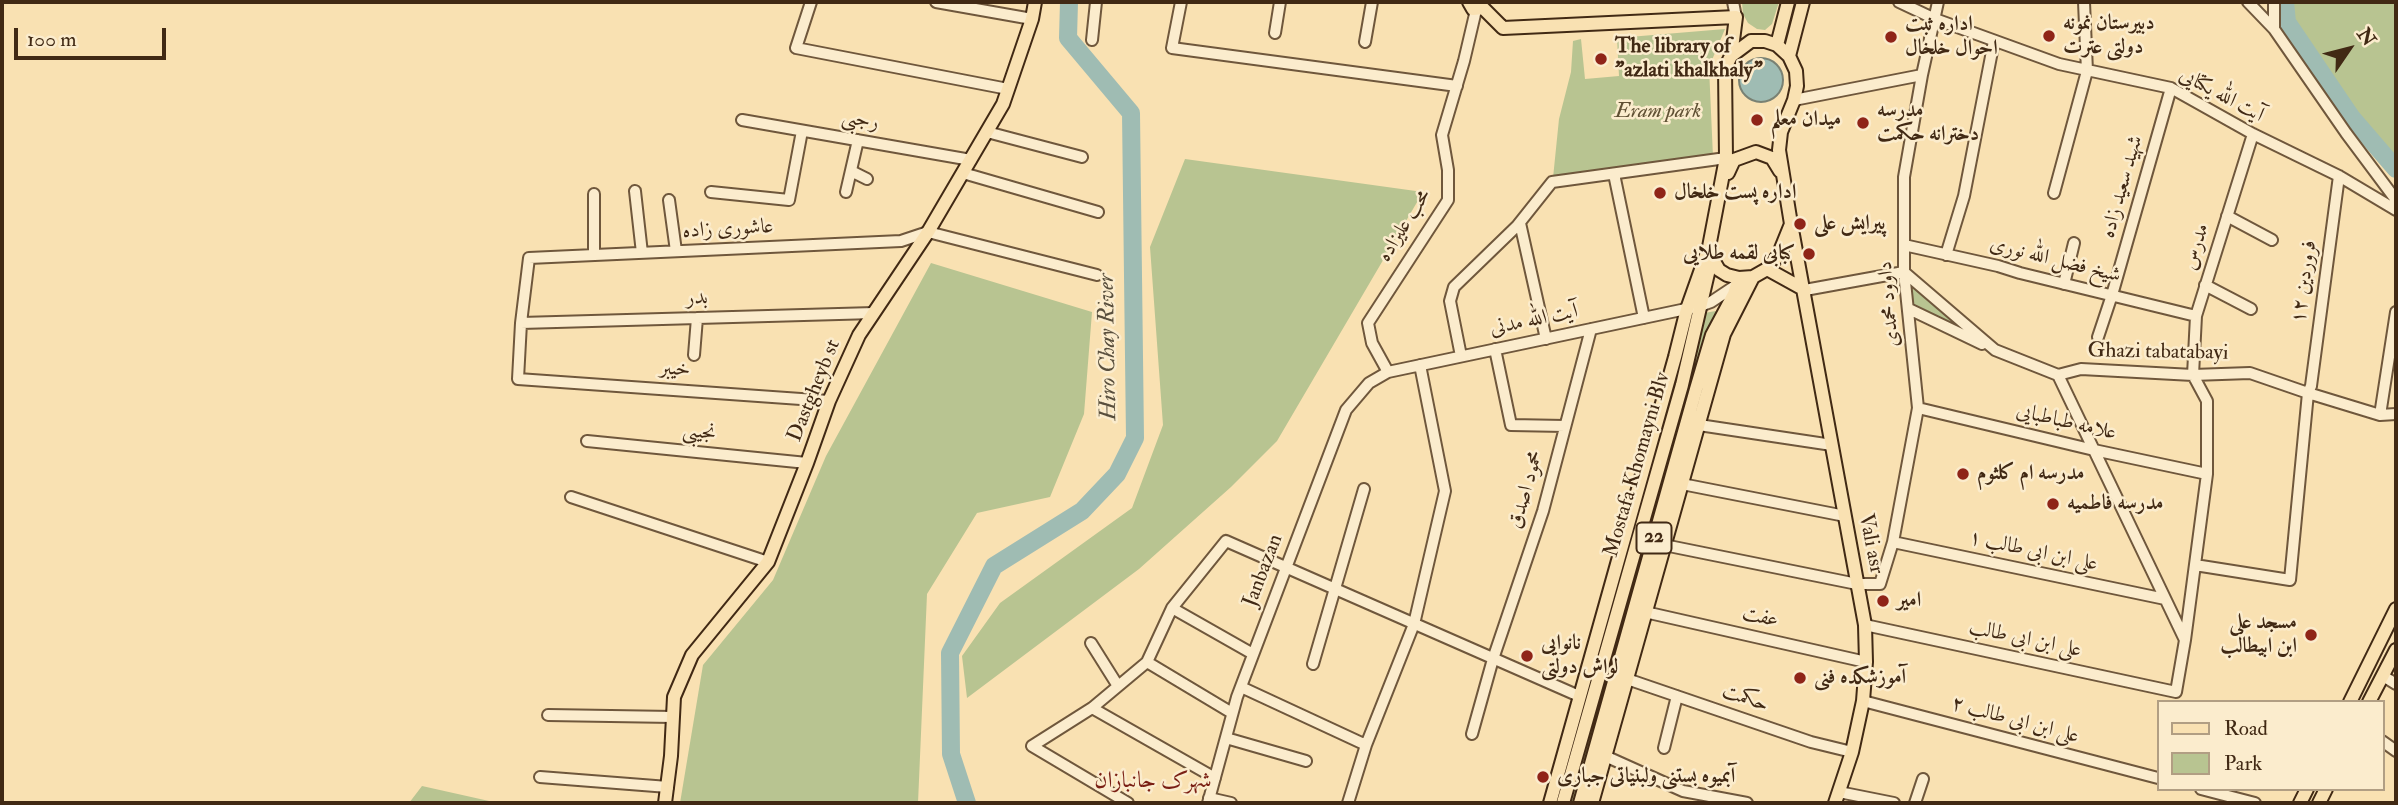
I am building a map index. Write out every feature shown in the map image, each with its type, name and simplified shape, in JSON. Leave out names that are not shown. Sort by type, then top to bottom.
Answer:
[{"type":"main road","name":"Dastgheyb st","points":[[665,803],[674,697],[692,655],[768,562],[829,401],[859,335],[928,232],[1003,104],[1032,19],[1035,2]]},
{"type":"main road","points":[[1777,45],[1788,2]]},
{"type":"main road","points":[[1789,55],[1803,2]]},
{"type":"main road","points":[[1478,5],[1503,28],[1736,17],[1731,56],[1725,68],[1726,158],[1711,253],[1675,358],[1550,803]]},
{"type":"main road","points":[[1711,253],[1719,270],[1727,275],[1738,281],[1753,276],[1767,269],[1778,256],[1791,224],[1779,150],[1781,132],[1794,100],[1796,71],[1789,55],[1777,45],[1765,41],[1751,41],[1731,56]]},
{"type":"main road","points":[[1722,186],[1734,160],[1747,153],[1756,152],[1772,158],[1782,174]]},
{"type":"main road","name":"Vali asr","points":[[1791,224],[1865,625],[1863,701],[1852,752],[1837,797]]},
{"type":"main road","points":[[1767,269],[1805,290]]},
{"type":"main road","points":[[1592,803],[1724,334],[1753,276]]},
{"type":"main road","name":"Mostafa Khomayni Blv","points":[[1580,803],[1712,335],[1738,281]]},
{"type":"main road","name":"Mostafa Khomayni Blv","points":[[1563,803],[1682,385],[1693,307]]},
{"type":"main road","points":[[2351,700],[2392,628],[2396,608]]},
{"type":"main road","points":[[2371,700],[2396,650]]},
{"type":"street","points":[[811,2],[796,48],[1009,89]]},
{"type":"street","points":[[936,2],[1032,19]]},
{"type":"street","points":[[1092,40],[1096,2]]},
{"type":"street","points":[[1181,2],[1172,48],[1457,86]]},
{"type":"street","points":[[1275,33],[1280,2]]},
{"type":"street","points":[[1365,42],[1371,2]]},
{"type":"street","points":[[1733,2],[1736,17]]},
{"type":"street","name":"آیت الله یکتایی","points":[[1899,2],[1994,41],[2087,71],[2171,88],[2253,134],[2339,176],[2396,210]]},
{"type":"street","name":"داوود محمدی","points":[[1857,584],[1880,584],[1893,542],[1918,408],[1904,272],[1904,177],[1938,2]]},
{"type":"street","points":[[2054,193],[2087,71],[2084,2]]},
{"type":"street","points":[[2248,2],[2274,29],[2396,200]]},
{"type":"street","points":[[2274,2],[2274,29]]},
{"type":"street","name":"محب علیزاده","points":[[1388,372],[1372,343],[1368,323],[1448,200],[1448,170],[1442,135],[1478,5]]},
{"type":"street","points":[[1946,255],[1964,196],[1994,41]]},
{"type":"street","points":[[1794,100],[1922,75]]},
{"type":"street","name":"شهید سعید زاده","points":[[2098,337],[2171,88]]},
{"type":"street","name":"رجبی","points":[[742,120],[971,160]]},
{"type":"street","points":[[710,192],[789,200],[802,131]]},
{"type":"street","points":[[987,132],[1083,157]]},
{"type":"street","name":"مدرس","points":[[2193,375],[2196,316],[2253,134]]},
{"type":"street","points":[[846,192],[858,141]]},
{"type":"street","points":[[1461,356],[1450,301],[1454,288],[1520,223],[1552,182],[1726,158]]},
{"type":"street","points":[[851,171],[867,178]]},
{"type":"street","points":[[963,173],[1098,212]]},
{"type":"street","points":[[1614,174],[1644,318]]},
{"type":"street","name":"۱۲ فروردین","points":[[2195,565],[2290,580],[2308,393],[2339,176]]},
{"type":"street","points":[[635,191],[642,253]]},
{"type":"street","points":[[594,194],[594,255]]},
{"type":"street","points":[[669,200],[677,251]]},
{"type":"street","points":[[2227,216],[2272,240]]},
{"type":"street","points":[[1520,223],[1546,338]]},
{"type":"street","points":[[928,232],[1097,275]]},
{"type":"street","name":"عاشوری زاده","points":[[521,323],[529,258],[901,241],[928,232]]},
{"type":"street","points":[[2064,284],[2074,243]]},
{"type":"street","name":"شیخ فضل الله نوری","points":[[1906,245],[1998,265],[2196,316]]},
{"type":"street","points":[[1805,290],[1904,272]]},
{"type":"street","name":"Ghazi tabatabayi","points":[[1904,272],[1995,350],[2059,375],[2081,369],[2193,375],[2250,373],[2380,415],[2396,414]]},
{"type":"street","name":"آیت‌ الله مدنی","points":[[1388,372],[1693,307],[1711,302],[1738,281]]},
{"type":"street","points":[[2205,285],[2250,309]]},
{"type":"street","points":[[1909,309],[1995,350]]},
{"type":"street","points":[[2380,415],[2396,312]]},
{"type":"street","name":"بدر","points":[[521,323],[874,313]]},
{"type":"street","points":[[694,355],[697,318]]},
{"type":"street","name":"خیبر","points":[[521,323],[518,379],[829,401]]},
{"type":"street","name":"محمود اصدق","points":[[1472,734],[1493,659],[1543,511],[1591,329]]},
{"type":"street","points":[[1495,349],[1511,425],[1565,426]]},
{"type":"street","points":[[1348,803],[1366,745],[1414,624],[1445,491],[1420,365]]},
{"type":"street","name":"Janbazan","points":[[1209,801],[1241,687],[1346,410],[1369,383],[1388,372]]},
{"type":"street","points":[[2059,375],[2186,640]]},
{"type":"street","points":[[2186,640],[2207,474],[2207,401],[2193,375]]},
{"type":"street","name":"علامه طباطبایی","points":[[1918,408],[2207,474]]},
{"type":"street","points":[[1699,425],[1832,445]]},
{"type":"street","name":"نجیبی","points":[[587,441],[807,463]]},
{"type":"street","points":[[1682,484],[1845,516]]},
{"type":"street","points":[[1313,664],[1364,489]]},
{"type":"street","points":[[571,497],[768,562]]},
{"type":"street","points":[[1128,803],[1032,746],[1092,708],[1147,662],[1172,608],[1226,541],[1579,696]]},
{"type":"street","name":"علی ابن ابی طالب ۱","points":[[1893,542],[2165,599]]},
{"type":"street","points":[[1664,545],[1857,584]]},
{"type":"street","points":[[1172,608],[1253,654]]},
{"type":"street","name":"عفت","points":[[1645,612],[1866,662]]},
{"type":"street","name":"علی ابن ابی طالب","points":[[1865,625],[2176,692],[2186,640]]},
{"type":"street","points":[[1091,643],[1118,686]]},
{"type":"street","points":[[1147,662],[1232,713]]},
{"type":"street","points":[[2384,676],[2396,684]]},
{"type":"street","name":"حکمت","points":[[1627,679],[1811,742],[1852,752]]},
{"type":"street","points":[[1241,687],[1366,745]]},
{"type":"street","points":[[1664,748],[1677,696]]},
{"type":"street","name":"علی ابن ابی طالب ۲","points":[[1863,701],[2156,777]]},
{"type":"street","points":[[1092,708],[1215,778]]},
{"type":"street","points":[[548,715],[673,717]]},
{"type":"street","points":[[1226,738],[1306,761]]},
{"type":"street","points":[[1605,756],[1683,791],[1747,803]]},
{"type":"street","points":[[541,777],[668,787]]},
{"type":"street","points":[[1915,803],[1923,779]]},
{"type":"street","points":[[2209,791],[2255,803]]},
{"type":"street","points":[[1837,797],[1894,803]]},
{"type":"street","points":[[1209,801],[1231,803]]},
{"type":"green space","points":[[1742,2],[1779,2],[1772,24],[1765,30],[1757,29],[1748,23],[1743,14]]},
{"type":"green space","points":[[2292,2],[2396,2],[2396,165],[2295,27]]},
{"type":"green space","name":"Eram park","points":[[1725,29],[1709,67],[1713,157],[1553,178],[1559,119],[1571,72],[1573,41],[1581,39],[1585,79],[1619,76],[1617,38]]},
{"type":"green space","points":[[1185,159],[1423,192],[1277,441],[1231,487],[1139,569],[967,698],[962,656],[1000,603],[1132,508],[1163,425],[1150,247]]},
{"type":"green space","points":[[931,263],[1092,312],[1084,414],[1050,497],[977,513],[927,594],[918,803],[680,803],[703,665],[773,580],[826,456]]},
{"type":"green space","points":[[1910,280],[1978,339],[1913,307]]},
{"type":"green space","points":[[1716,311],[1577,803],[1566,803],[1704,313]]},
{"type":"green space","points":[[422,786],[498,803],[409,803]]},
{"type":"water","points":[[1761,58],[1776,65],[1783,80],[1776,95],[1761,102],[1746,95],[1739,80],[1746,65]]},
{"type":"waterway","name":"Hiro Chay River","points":[[967,803],[951,754],[950,653],[994,566],[1082,511],[1117,474],[1135,438],[1131,113],[1068,38],[1069,2]]},
{"type":"waterway","points":[[2285,2],[2287,22],[2352,118],[2396,169]]},
{"type":"place","name":"دبیرستان نمونه دولتی عترت","points":[[2049,36]]},
{"type":"place","name":"اداره ثبت احوال خلخال","points":[[1891,37]]},
{"type":"place","name":"The library of \"azlati khalkhaly\"","points":[[1601,59]]},
{"type":"place","name":"میدان معلم","points":[[1757,120]]},
{"type":"place","name":"مدرسه دخترانه حکمت","points":[[1863,123]]},
{"type":"place","name":"اداره پست خلخال","points":[[1660,193]]},
{"type":"place","name":"پیرایش علی","points":[[1800,224]]},
{"type":"place","name":"کبابی لقمه طلایی","points":[[1809,254]]},
{"type":"place","name":"مدرسه ام کلثوم","points":[[1963,474]]},
{"type":"place","name":"مدرسه فاطمیه","points":[[2053,504]]},
{"type":"place","name":"امیر","points":[[1883,601]]},
{"type":"place","name":"مسجد علی ابن ابیطالب","points":[[2311,635]]},
{"type":"place","name":"نانوایی لواش دولتی","points":[[1527,656]]},
{"type":"place","name":"آموزشکده فنی","points":[[1800,678]]},
{"type":"place","name":"آبمیوه بستنی ولبنیاتی جباری","points":[[1543,777]]},
{"type":"district","name":"شهرک جانبازان","points":[[1153,782]]}]
